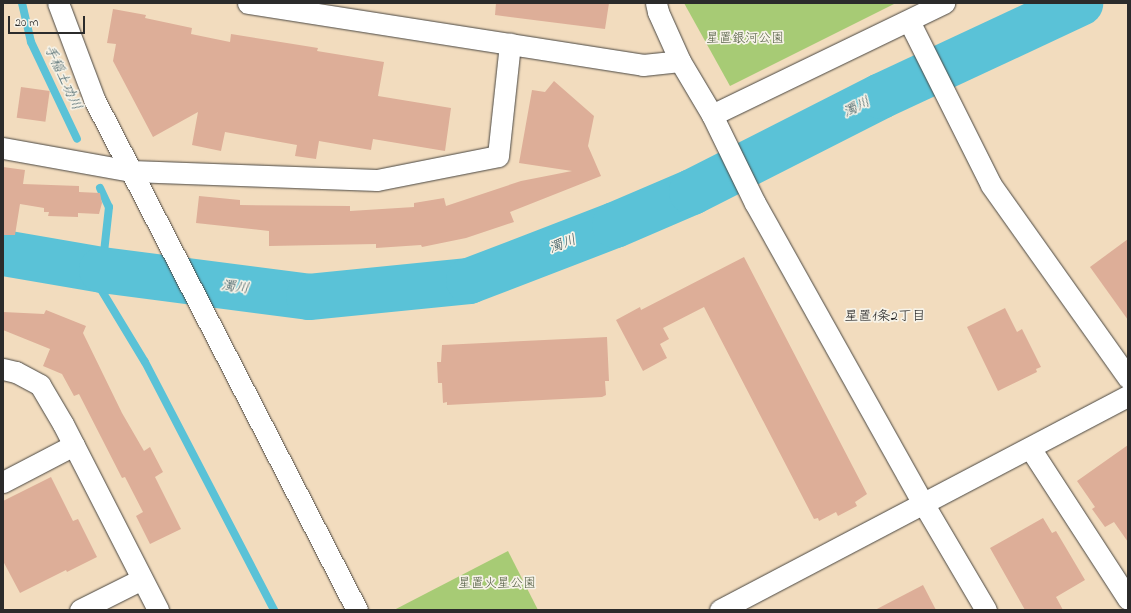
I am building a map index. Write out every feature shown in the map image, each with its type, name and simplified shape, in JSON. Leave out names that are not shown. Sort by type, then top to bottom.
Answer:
[{"type":"street","points":[[58,3],[94,99],[208,325],[357,610]]},
{"type":"street","points":[[248,3],[643,65],[680,61]]},
{"type":"street","points":[[656,3],[658,12],[680,61],[727,142],[756,203],[923,503],[986,610]]},
{"type":"street","points":[[712,115],[944,3]]},
{"type":"street","points":[[909,21],[991,185],[1128,378]]},
{"type":"street","points":[[3,148],[130,171],[377,180],[498,156],[510,44]]},
{"type":"street","points":[[3,369],[16,372],[40,385],[74,446],[158,610]]},
{"type":"street","points":[[720,610],[1128,396]]},
{"type":"street","points":[[3,482],[74,446]]},
{"type":"street","points":[[1030,448],[1128,599]]},
{"type":"street","points":[[80,610],[142,578]]},
{"type":"green space","name":"星置銀河公園","points":[[684,3],[896,3],[730,86]]},
{"type":"green space","name":"星置火星公園","points":[[508,551],[538,610],[394,610]]},
{"type":"building","points":[[496,3],[609,3],[605,29],[495,15]]},
{"type":"building","points":[[113,9],[146,15],[145,18],[192,28],[191,34],[230,42],[231,34],[318,48],[317,51],[384,62],[378,96],[451,108],[445,151],[373,139],[371,150],[319,141],[316,159],[295,156],[297,145],[225,132],[221,151],[192,145],[198,112],[153,137],[113,61],[116,44],[107,43]]},
{"type":"building","points":[[554,81],[594,116],[588,146],[601,176],[510,212],[514,222],[466,238],[422,247],[421,245],[376,248],[376,244],[269,246],[269,231],[196,223],[199,196],[240,200],[240,205],[350,206],[350,211],[414,207],[414,203],[444,198],[446,206],[521,181],[572,171],[519,163],[532,90],[545,92]]},
{"type":"building","points":[[21,87],[50,91],[45,122],[17,118]]},
{"type":"building","points":[[3,167],[25,170],[23,184],[79,186],[79,192],[100,193],[102,203],[99,214],[78,213],[78,217],[48,216],[49,212],[44,212],[44,208],[20,204],[15,235],[3,235]]},
{"type":"building","points":[[1128,239],[1128,320],[1090,267]]},
{"type":"building","points":[[744,257],[867,494],[855,502],[857,506],[838,516],[836,512],[819,521],[818,518],[814,519],[704,307],[663,328],[669,339],[660,344],[667,358],[643,371],[616,320],[640,307],[641,310]]},
{"type":"building","points":[[1005,308],[1017,332],[1022,329],[1041,367],[1036,369],[1037,372],[998,391],[967,327]]},
{"type":"building","points":[[46,310],[86,326],[83,333],[122,413],[144,451],[150,447],[163,472],[155,477],[181,529],[150,544],[136,516],[143,512],[125,477],[122,478],[79,394],[74,396],[62,374],[43,366],[50,349],[3,330],[3,312],[44,314]]},
{"type":"building","points":[[607,337],[609,381],[605,381],[606,395],[602,397],[447,405],[447,402],[443,403],[442,383],[438,383],[437,362],[441,362],[442,345]]},
{"type":"building","points":[[1128,445],[1128,542],[1114,522],[1105,527],[1092,509],[1095,507],[1077,481]]},
{"type":"building","points":[[51,477],[73,521],[78,519],[97,557],[67,572],[66,570],[20,593],[3,561],[3,501]]},
{"type":"building","points":[[1043,518],[1052,533],[1056,531],[1085,580],[1056,597],[1063,610],[1025,610],[990,548]]},
{"type":"building","points":[[923,585],[936,610],[875,610]]},
{"type":"waterway","name":"手稲土功川","points":[[22,3],[31,42],[77,139]]},
{"type":"waterway","name":"濁川","points":[[3,253],[102,270],[309,297],[469,281],[615,225],[692,192],[881,96],[1080,3]]},
{"type":"waterway","name":"手稲土功川","points":[[100,188],[109,207],[102,270]]},
{"type":"waterway","points":[[88,268],[145,362],[274,610]]},
{"type":"district","name":"星置1条2丁目","points":[[885,317]]}]
